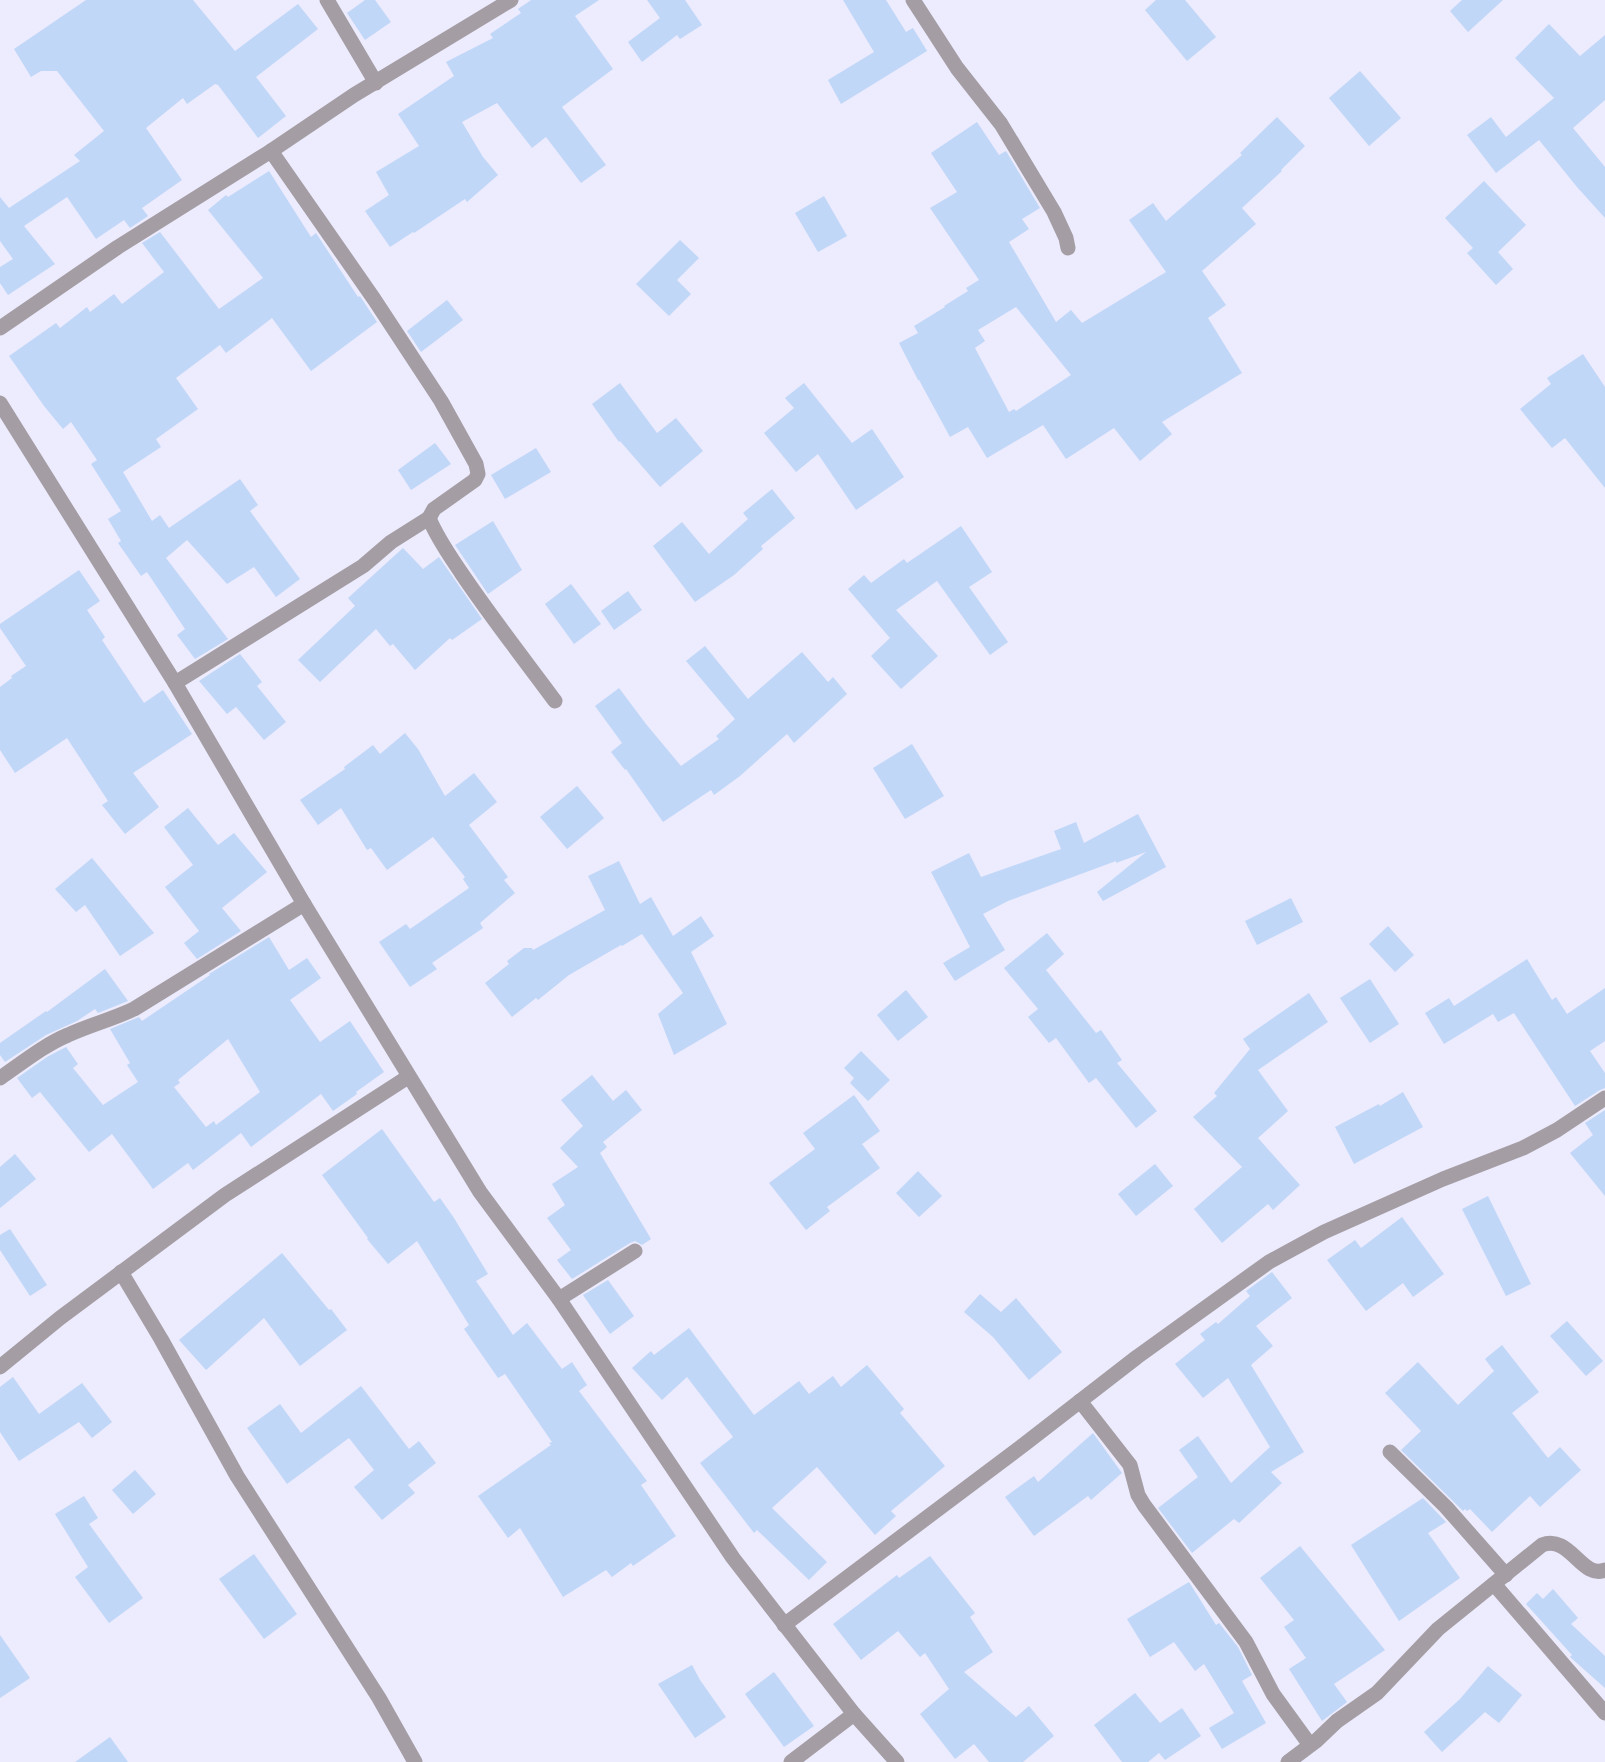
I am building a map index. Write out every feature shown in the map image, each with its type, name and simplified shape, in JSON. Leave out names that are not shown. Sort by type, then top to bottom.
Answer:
[{"type":"street","points":[[327,0],[376,83]]},
{"type":"street","points":[[0,328],[118,247],[271,151],[354,95],[511,0]]},
{"type":"street","points":[[913,0],[957,68],[1001,124],[1054,212],[1068,248]]},
{"type":"street","points":[[175,683],[363,567],[391,542],[429,518],[434,508],[474,480],[478,474],[476,464],[441,401],[387,318],[271,151]]},
{"type":"street","points":[[0,403],[175,683],[304,904],[480,1192],[559,1299],[733,1558],[854,1714],[897,1762]]},
{"type":"street","points":[[429,518],[449,554],[483,604],[555,700]]},
{"type":"street","points":[[0,1077],[67,1035],[134,1009],[304,904]]},
{"type":"street","points":[[0,1367],[60,1318],[225,1195],[408,1077]]},
{"type":"street","points":[[784,1624],[1137,1357],[1269,1262],[1324,1232],[1443,1179],[1523,1148],[1557,1131],[1605,1098]]},
{"type":"street","points":[[559,1299],[635,1251]]},
{"type":"street","points":[[121,1272],[237,1476],[379,1698],[415,1762]]},
{"type":"street","points":[[1080,1401],[1130,1466],[1138,1495],[1144,1505],[1246,1642],[1273,1694],[1310,1746]]},
{"type":"street","points":[[1390,1452],[1446,1508],[1605,1713]]},
{"type":"street","points":[[1288,1762],[1310,1746],[1337,1721],[1377,1693],[1438,1629],[1542,1545],[1550,1542],[1566,1548],[1593,1571],[1605,1570]]},
{"type":"street","points":[[790,1762],[854,1714]]},
{"type":"building","points":[[86,0],[193,0],[235,51],[298,4],[318,29],[256,77],[286,116],[258,138],[218,85],[215,84],[187,104],[183,98],[146,128],[182,180],[142,208],[148,216],[130,228],[124,220],[96,239],[67,197],[24,226],[55,264],[8,295],[0,283],[0,267],[13,259],[0,241],[0,197],[9,208],[80,161],[74,155],[104,131],[57,71],[41,71],[31,77],[14,49]]},
{"type":"building","points":[[365,0],[375,0],[391,22],[365,40],[347,13]]},
{"type":"building","points":[[531,0],[599,0],[575,16],[613,69],[562,107],[606,165],[581,183],[546,137],[532,148],[497,103],[462,122],[483,157],[498,175],[467,202],[465,199],[390,247],[365,211],[389,195],[376,172],[419,146],[398,114],[454,76],[446,62],[493,38],[490,34],[521,13],[518,9]]},
{"type":"building","points":[[647,0],[685,0],[702,25],[680,39],[677,35],[642,62],[628,42],[660,18]]},
{"type":"building","points":[[843,0],[886,0],[906,32],[913,28],[927,51],[841,104],[828,80],[874,52]]},
{"type":"building","points":[[1156,0],[1185,0],[1216,37],[1187,61],[1145,10]]},
{"type":"building","points":[[1462,0],[1503,0],[1468,32],[1450,11]]},
{"type":"building","points":[[1549,24],[1580,56],[1605,35],[1605,100],[1573,128],[1605,167],[1605,218],[1539,140],[1496,173],[1467,135],[1491,117],[1506,137],[1554,98],[1515,58]]},
{"type":"building","points":[[1360,71],[1401,118],[1369,146],[1329,98]]},
{"type":"building","points":[[1277,117],[1305,146],[1242,208],[1256,224],[1202,271],[1226,305],[1208,318],[1242,373],[1162,422],[1172,434],[1140,461],[1114,428],[1066,459],[1043,425],[987,458],[968,427],[950,437],[899,343],[918,333],[914,326],[968,291],[966,288],[979,280],[930,208],[957,192],[931,153],[977,122],[999,155],[1006,151],[1040,208],[1022,219],[1029,229],[1009,242],[1056,322],[1071,310],[1082,323],[1166,272],[1129,220],[1153,203],[1166,221],[1242,155],[1240,153]],"holes":[[[1016,307],[1071,375],[1016,411],[1014,409],[1009,412],[975,348],[985,341],[978,330]]]},
{"type":"building","points":[[269,171],[311,237],[316,233],[377,322],[311,371],[272,318],[226,353],[220,345],[176,378],[198,409],[156,439],[161,447],[123,472],[152,521],[160,515],[169,528],[240,479],[258,505],[250,511],[300,579],[276,597],[254,567],[227,584],[187,540],[166,558],[228,639],[195,659],[177,635],[185,629],[147,572],[141,576],[118,543],[121,541],[108,519],[121,511],[91,464],[97,460],[71,422],[63,429],[9,356],[56,323],[60,328],[87,307],[90,312],[114,294],[122,304],[164,272],[142,243],[160,232],[219,309],[263,278],[208,210],[226,195],[228,197]]},
{"type":"building","points":[[1484,181],[1526,225],[1498,252],[1513,269],[1496,285],[1467,253],[1473,248],[1445,218]]},
{"type":"building","points":[[824,196],[847,236],[818,252],[795,213]]},
{"type":"building","points":[[680,240],[699,258],[677,280],[691,294],[669,316],[636,284]]},
{"type":"building","points":[[447,300],[463,320],[421,352],[407,331]]},
{"type":"building","points":[[1583,354],[1605,387],[1605,488],[1565,438],[1552,448],[1520,409],[1551,384],[1547,378]]},
{"type":"building","points":[[620,383],[657,433],[676,418],[703,451],[660,487],[619,442],[592,404]]},
{"type":"building","points":[[804,383],[852,443],[872,429],[904,477],[856,510],[818,454],[796,472],[764,433],[794,408],[785,398]]},
{"type":"building","points":[[435,443],[451,464],[411,490],[398,470]]},
{"type":"building","points":[[536,448],[551,472],[505,499],[491,475]]},
{"type":"building","points":[[772,489],[795,518],[761,546],[763,549],[734,575],[695,602],[653,546],[682,522],[709,554],[748,519],[743,513]]},
{"type":"building","points":[[493,521],[522,570],[488,594],[455,545]]},
{"type":"building","points":[[961,526],[992,572],[969,587],[1008,642],[990,655],[937,581],[896,610],[938,656],[901,689],[871,656],[890,638],[848,589],[864,575],[871,583],[904,559],[907,563]]},
{"type":"building","points":[[403,548],[423,569],[439,557],[482,619],[452,640],[450,638],[415,670],[393,644],[390,646],[376,629],[320,682],[298,660],[355,606],[348,598]]},
{"type":"building","points":[[79,570],[100,601],[87,610],[105,637],[102,640],[144,703],[163,690],[192,734],[133,773],[159,807],[125,834],[102,805],[108,801],[67,738],[15,773],[0,750],[0,687],[26,666],[0,628],[0,624]]},
{"type":"building","points":[[571,584],[601,624],[574,644],[545,604]]},
{"type":"building","points":[[628,591],[642,610],[614,630],[601,611]]},
{"type":"building","points":[[705,646],[748,699],[802,652],[828,682],[833,677],[847,694],[794,743],[787,734],[740,776],[714,795],[711,790],[663,822],[626,769],[611,752],[622,743],[595,706],[619,688],[681,766],[719,739],[716,736],[735,719],[686,661]]},
{"type":"building","points":[[240,654],[262,682],[257,686],[286,722],[264,740],[236,707],[227,714],[199,681]]},
{"type":"building","points":[[405,733],[418,749],[445,796],[474,773],[497,802],[469,825],[508,877],[504,880],[515,893],[480,923],[483,928],[432,963],[437,969],[410,987],[379,942],[406,924],[410,929],[469,888],[463,879],[465,877],[433,837],[387,870],[371,848],[367,850],[341,808],[318,825],[300,800],[345,769],[344,767],[373,745],[380,754]]},
{"type":"building","points":[[912,744],[944,796],[905,819],[873,768]]},
{"type":"building","points":[[577,786],[604,818],[567,849],[540,817]]},
{"type":"building","points":[[188,808],[218,845],[234,833],[267,872],[222,908],[241,931],[197,959],[184,943],[199,931],[165,887],[193,865],[164,827]]},
{"type":"building","points":[[1138,814],[1166,867],[1103,901],[1097,892],[1146,852],[1008,901],[983,914],[1005,950],[955,981],[943,963],[970,947],[931,872],[969,853],[981,877],[1061,849],[1054,831],[1076,822],[1084,843]]},
{"type":"building","points":[[92,858],[154,933],[120,956],[85,905],[76,912],[55,889]]},
{"type":"building","points":[[619,861],[640,904],[651,897],[673,936],[701,916],[714,936],[691,952],[727,1024],[674,1055],[658,1014],[683,993],[642,934],[569,975],[512,1017],[485,983],[509,964],[507,961],[524,948],[533,950],[605,910],[588,876]]},
{"type":"building","points":[[1291,898],[1303,922],[1257,945],[1245,921]]},
{"type":"building","points":[[1388,926],[1414,955],[1395,972],[1369,944]]},
{"type":"building","points":[[1047,933],[1064,954],[1046,970],[1096,1033],[1101,1030],[1122,1060],[1117,1063],[1157,1111],[1136,1128],[1096,1078],[1089,1083],[1056,1038],[1049,1043],[1028,1017],[1038,1009],[1004,968]]},
{"type":"building","points":[[269,937],[289,970],[307,958],[321,978],[290,1000],[320,1042],[350,1021],[384,1072],[333,1111],[321,1094],[251,1147],[241,1133],[193,1170],[188,1163],[153,1189],[112,1134],[89,1152],[40,1092],[32,1098],[17,1078],[66,1047],[78,1064],[73,1068],[103,1105],[138,1082],[127,1065],[130,1063],[110,1029],[139,1017],[142,1021],[209,974]],"holes":[[[228,1039],[260,1092],[216,1125],[214,1121],[206,1127],[174,1087],[180,1083],[178,1080]]]},
{"type":"building","points":[[1527,959],[1552,1000],[1556,997],[1567,1014],[1605,988],[1605,1041],[1590,1051],[1605,1073],[1605,1088],[1575,1106],[1514,1013],[1498,1022],[1493,1014],[1444,1044],[1425,1013],[1449,998],[1454,1006]]},
{"type":"building","points":[[105,969],[128,1001],[98,1013],[95,1009],[77,1021],[46,1035],[5,1062],[0,1055],[0,1043]]},
{"type":"building","points":[[1370,979],[1399,1024],[1370,1043],[1340,998]]},
{"type":"building","points":[[906,990],[928,1017],[898,1041],[877,1015]]},
{"type":"building","points":[[1309,993],[1328,1022],[1258,1070],[1288,1111],[1258,1138],[1300,1185],[1273,1210],[1268,1204],[1222,1243],[1194,1209],[1242,1167],[1193,1117],[1217,1096],[1214,1093],[1250,1049],[1243,1039]]},
{"type":"building","points":[[861,1051],[890,1080],[868,1101],[850,1083],[854,1078],[844,1068]]},
{"type":"building","points":[[592,1075],[613,1101],[626,1090],[642,1110],[603,1142],[607,1147],[600,1153],[651,1239],[642,1245],[635,1241],[630,1243],[572,1279],[557,1260],[571,1250],[547,1218],[565,1205],[552,1184],[578,1167],[560,1148],[583,1126],[561,1100]]},
{"type":"building","points":[[1403,1092],[1423,1127],[1354,1164],[1335,1127],[1379,1104],[1380,1106]]},
{"type":"building","points":[[854,1095],[880,1131],[862,1144],[880,1168],[827,1207],[830,1211],[806,1230],[769,1183],[815,1149],[803,1133]]},
{"type":"building","points":[[1605,1110],[1605,1196],[1570,1153],[1593,1135],[1585,1123]]},
{"type":"building","points":[[382,1129],[434,1202],[440,1198],[454,1218],[488,1274],[476,1281],[513,1335],[527,1323],[562,1369],[572,1362],[587,1385],[579,1391],[647,1481],[641,1485],[676,1536],[633,1566],[631,1563],[612,1577],[606,1570],[563,1597],[520,1528],[508,1538],[478,1496],[551,1445],[549,1443],[552,1442],[505,1374],[498,1378],[464,1329],[469,1325],[417,1241],[388,1264],[367,1239],[322,1175]]},
{"type":"building","points":[[15,1154],[36,1179],[0,1208],[0,1167]]},
{"type":"building","points":[[1155,1164],[1173,1186],[1136,1216],[1118,1194]]},
{"type":"building","points":[[918,1171],[942,1196],[919,1217],[896,1193]]},
{"type":"building","points":[[1488,1196],[1531,1284],[1506,1296],[1462,1209]]},
{"type":"building","points":[[1402,1217],[1444,1274],[1413,1297],[1403,1283],[1366,1311],[1327,1260],[1355,1240],[1361,1248]]},
{"type":"building","points":[[10,1229],[47,1285],[30,1296],[0,1250],[0,1235]]},
{"type":"building","points":[[282,1253],[347,1330],[300,1366],[264,1318],[206,1370],[179,1340]]},
{"type":"building","points":[[1272,1272],[1292,1298],[1256,1326],[1273,1346],[1251,1365],[1304,1452],[1271,1472],[1282,1483],[1239,1523],[1234,1519],[1192,1553],[1158,1508],[1198,1477],[1179,1450],[1198,1436],[1231,1483],[1270,1447],[1228,1378],[1203,1398],[1175,1364],[1205,1340],[1200,1334],[1216,1322],[1218,1324],[1250,1296],[1246,1291]]},
{"type":"building","points":[[608,1280],[634,1316],[610,1334],[583,1295]]},
{"type":"building","points":[[980,1294],[1001,1312],[1016,1298],[1062,1352],[1029,1380],[993,1337],[964,1312]]},
{"type":"building","points":[[1567,1321],[1603,1361],[1586,1376],[1550,1336]]},
{"type":"building","points":[[689,1328],[754,1415],[799,1381],[809,1394],[833,1376],[841,1387],[867,1365],[904,1409],[900,1413],[945,1466],[891,1511],[896,1516],[875,1535],[817,1467],[772,1508],[827,1562],[809,1580],[757,1530],[754,1533],[700,1463],[733,1437],[687,1377],[662,1400],[632,1368],[651,1351],[654,1355]]},
{"type":"building","points":[[1502,1345],[1539,1392],[1512,1413],[1548,1458],[1560,1447],[1581,1470],[1540,1507],[1530,1496],[1492,1532],[1470,1509],[1463,1511],[1401,1450],[1421,1431],[1385,1393],[1418,1362],[1458,1405],[1494,1371],[1485,1359]]},
{"type":"building","points":[[13,1377],[39,1414],[82,1383],[112,1422],[92,1438],[79,1422],[19,1461],[0,1432],[0,1387]]},
{"type":"building","points":[[361,1386],[409,1449],[419,1441],[436,1463],[408,1485],[415,1493],[382,1520],[354,1487],[374,1470],[349,1438],[287,1484],[247,1428],[280,1404],[301,1433]]},
{"type":"building","points":[[1093,1433],[1122,1473],[1091,1500],[1088,1496],[1034,1536],[1005,1497],[1034,1476],[1038,1482]]},
{"type":"building","points":[[135,1470],[156,1494],[133,1514],[112,1490]]},
{"type":"building","points":[[84,1496],[98,1518],[89,1524],[143,1598],[109,1623],[75,1577],[88,1567],[55,1514]]},
{"type":"building","points":[[1423,1498],[1446,1522],[1428,1533],[1460,1578],[1399,1621],[1351,1545]]},
{"type":"building","points":[[1300,1546],[1385,1650],[1334,1684],[1347,1702],[1322,1721],[1289,1669],[1306,1658],[1284,1627],[1294,1620],[1260,1578]]},
{"type":"building","points":[[254,1554],[297,1614],[264,1639],[219,1579]]},
{"type":"building","points":[[930,1556],[975,1613],[970,1617],[993,1652],[964,1672],[1016,1717],[1029,1706],[1054,1736],[1023,1762],[989,1762],[974,1744],[955,1759],[920,1714],[949,1689],[925,1653],[920,1657],[898,1631],[861,1660],[833,1624],[897,1575],[899,1578]]},
{"type":"building","points":[[1189,1582],[1216,1625],[1219,1623],[1238,1647],[1252,1675],[1242,1681],[1266,1723],[1222,1749],[1209,1728],[1234,1713],[1204,1664],[1195,1671],[1174,1642],[1150,1657],[1127,1619]]},
{"type":"building","points":[[1553,1589],[1578,1618],[1571,1624],[1605,1656],[1605,1688],[1570,1657],[1572,1655],[1526,1604],[1537,1593],[1543,1599]]},
{"type":"building","points":[[0,1635],[30,1678],[0,1698]]},
{"type":"building","points":[[692,1665],[726,1717],[695,1738],[658,1684]]},
{"type":"building","points":[[1488,1666],[1522,1695],[1499,1723],[1485,1712],[1442,1752],[1424,1732],[1460,1699]]},
{"type":"building","points":[[774,1672],[814,1726],[784,1747],[745,1694]]},
{"type":"building","points":[[1135,1693],[1160,1723],[1182,1708],[1201,1736],[1165,1760],[1159,1753],[1148,1762],[1122,1762],[1094,1725]]},
{"type":"building","points":[[110,1737],[128,1762],[75,1762]]}]
